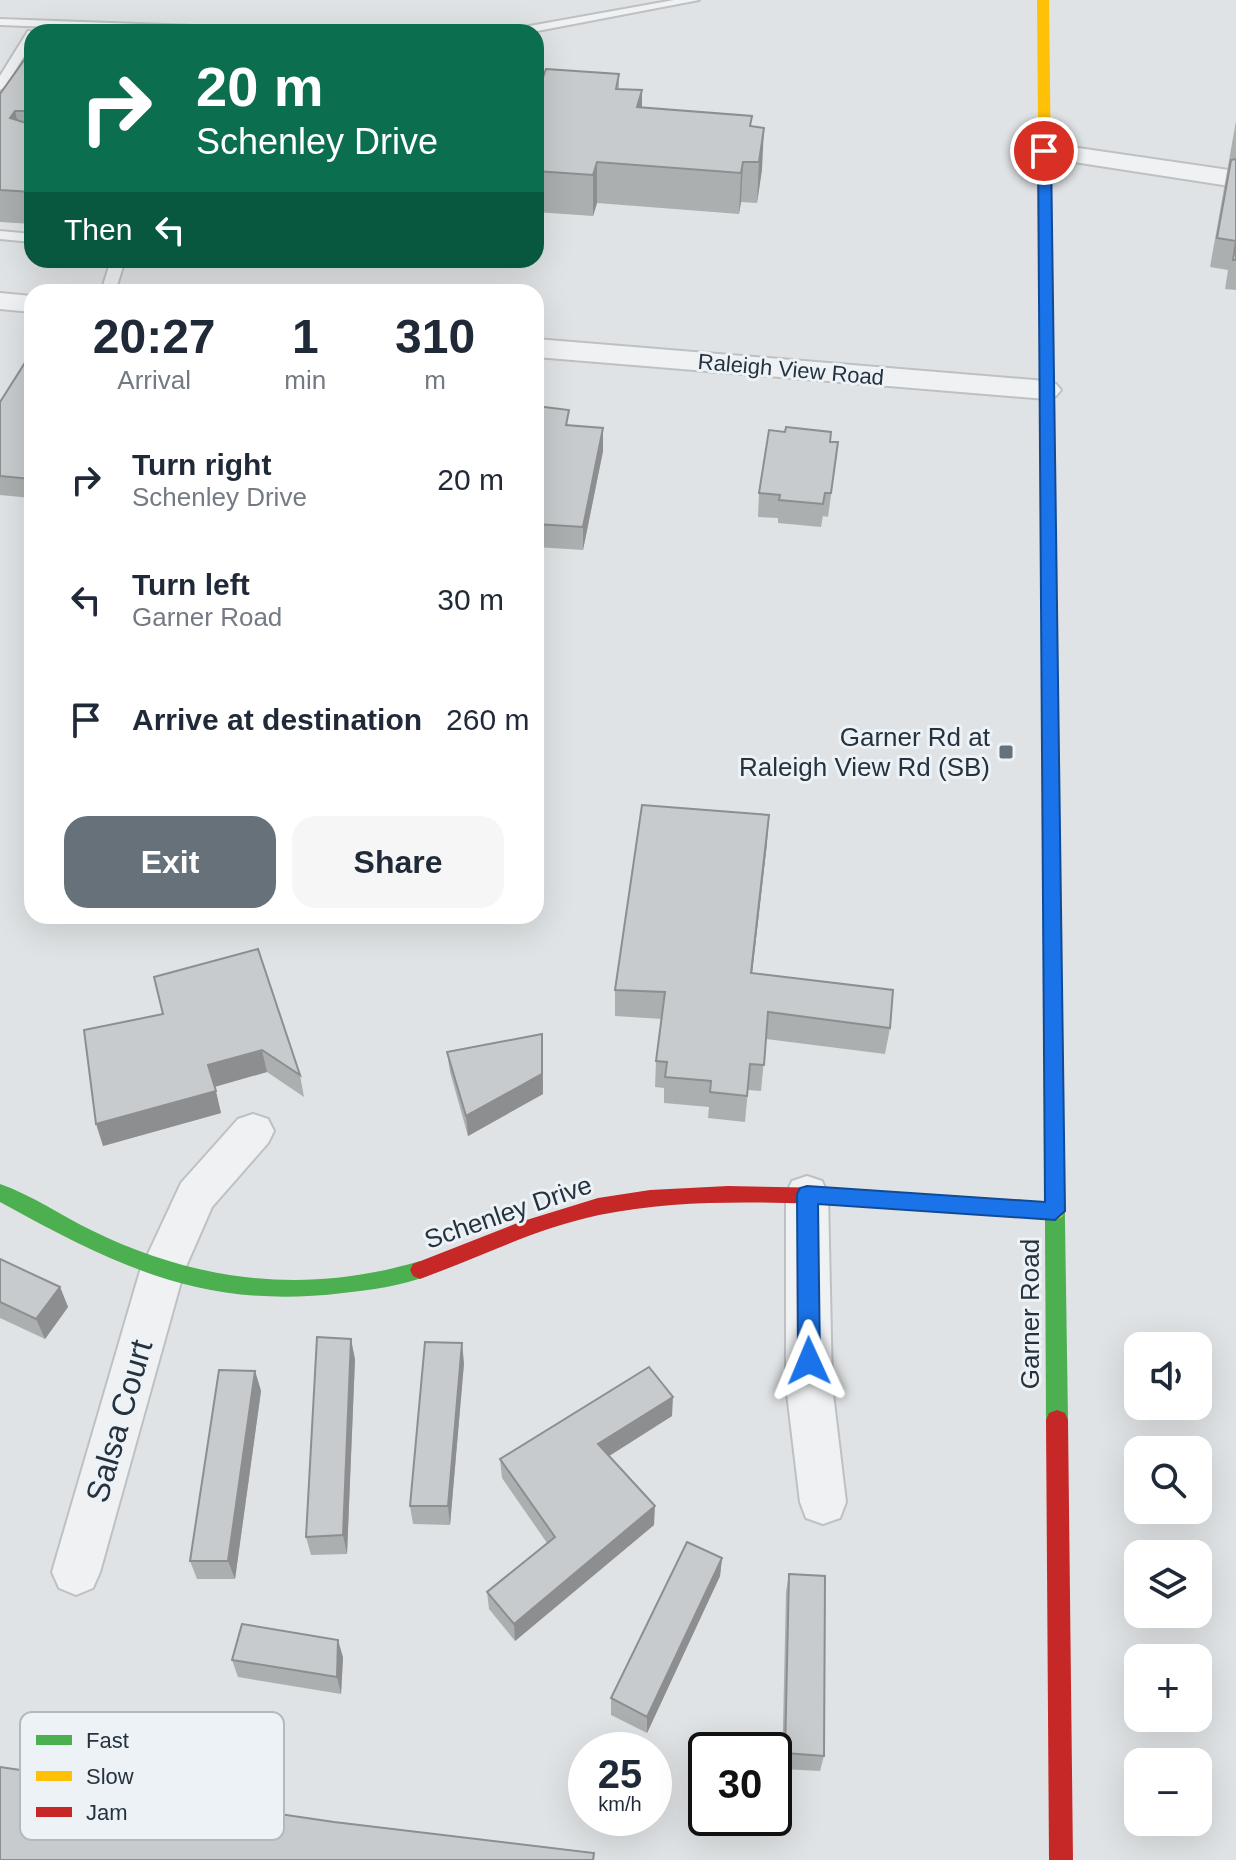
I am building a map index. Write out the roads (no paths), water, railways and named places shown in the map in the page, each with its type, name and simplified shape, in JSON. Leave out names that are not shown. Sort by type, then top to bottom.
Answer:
[{"type":"main road","name":"Garner Road","points":[[1043,0],[1061,1860]]},
{"type":"main road","name":"Schenley Drive","points":[[0,1192],[92,1243],[162,1271],[233,1289],[313,1290],[413,1272],[561,1217],[621,1202],[706,1193],[807,1194],[1055,1211]]},
{"type":"street","points":[[1044,151],[1236,179]]},
{"type":"street","points":[[0,301],[24,303]]},
{"type":"street","name":"Raleigh View Road","points":[[544,349],[1046,390]]},
{"type":"street","name":"Salsa Court","points":[[76,1572],[162,1271],[196,1196],[253,1131]]},
{"type":"street","points":[[807,1194],[809,1385],[823,1502]]},
{"type":"lane","points":[[544,26],[693,0]]},
{"type":"lane","points":[[0,22],[24,28]]},
{"type":"lane","points":[[0,86],[24,46]]},
{"type":"lane","points":[[0,235],[24,237]]},
{"type":"place","name":"Garner Rd at Raleigh View Rd (SB)","points":[[1006,752]]}]
